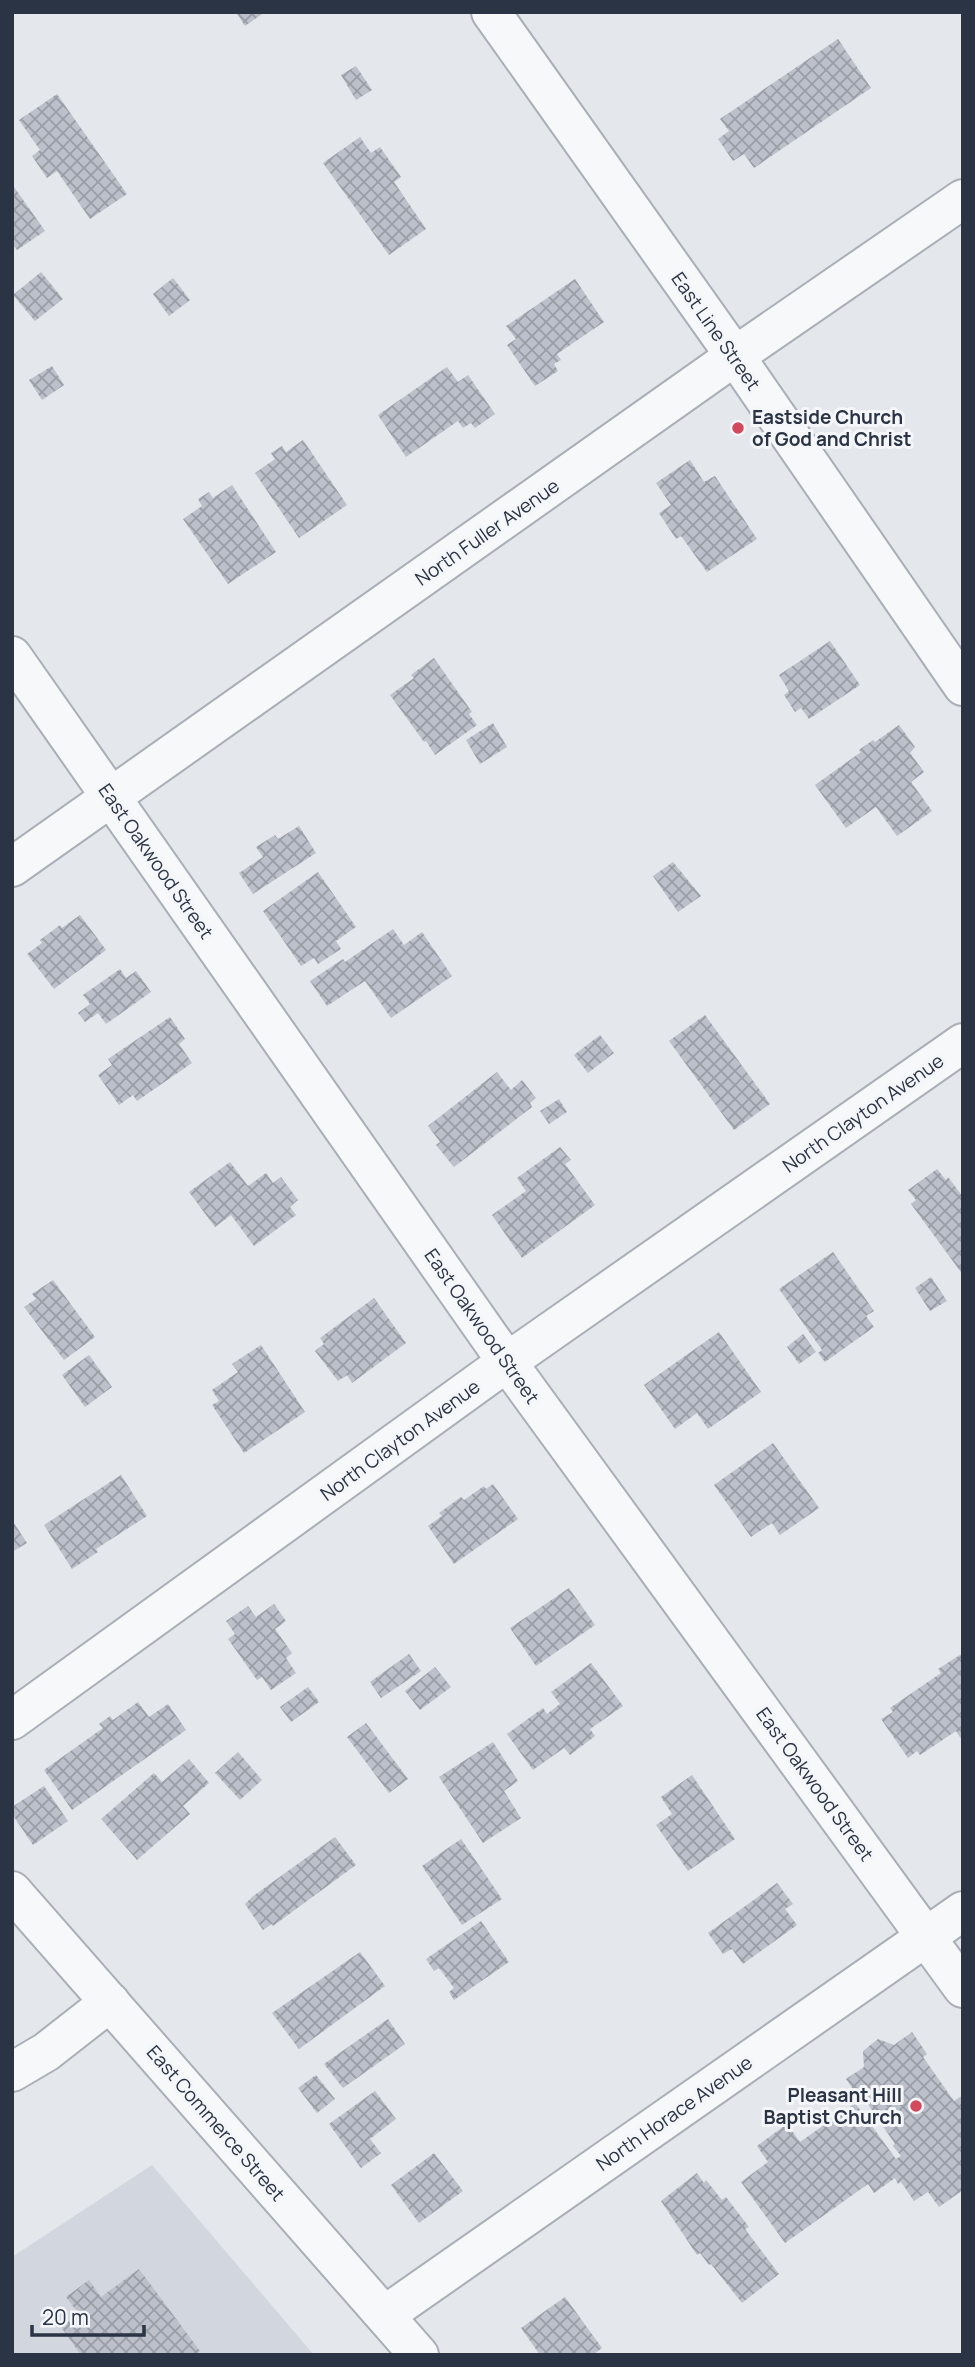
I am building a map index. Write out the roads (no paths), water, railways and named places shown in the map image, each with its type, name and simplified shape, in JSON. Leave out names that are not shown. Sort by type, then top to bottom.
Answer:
[{"type":"street","name":"East Line Street","points":[[491,12],[735,356],[963,686]]},
{"type":"street","name":"North Fuller Avenue","points":[[12,867],[735,356],[963,199]]},
{"type":"street","name":"East Oakwood Street","points":[[12,656],[507,1362],[963,1988]]},
{"type":"street","name":"North Clayton Avenue","points":[[12,1720],[507,1362],[963,1043]]},
{"type":"street","name":"East Commerce Street","points":[[12,1891],[419,2355]]},
{"type":"street","name":"North Horace Avenue","points":[[385,2315],[963,1911]]},
{"type":"street","points":[[12,2072],[46,2052],[110,2002]]},
{"type":"place","name":"Eastside Church of God and Christ","points":[[738,428]]},
{"type":"place","name":"Pleasant Hill Baptist Church","points":[[916,2106]]}]
